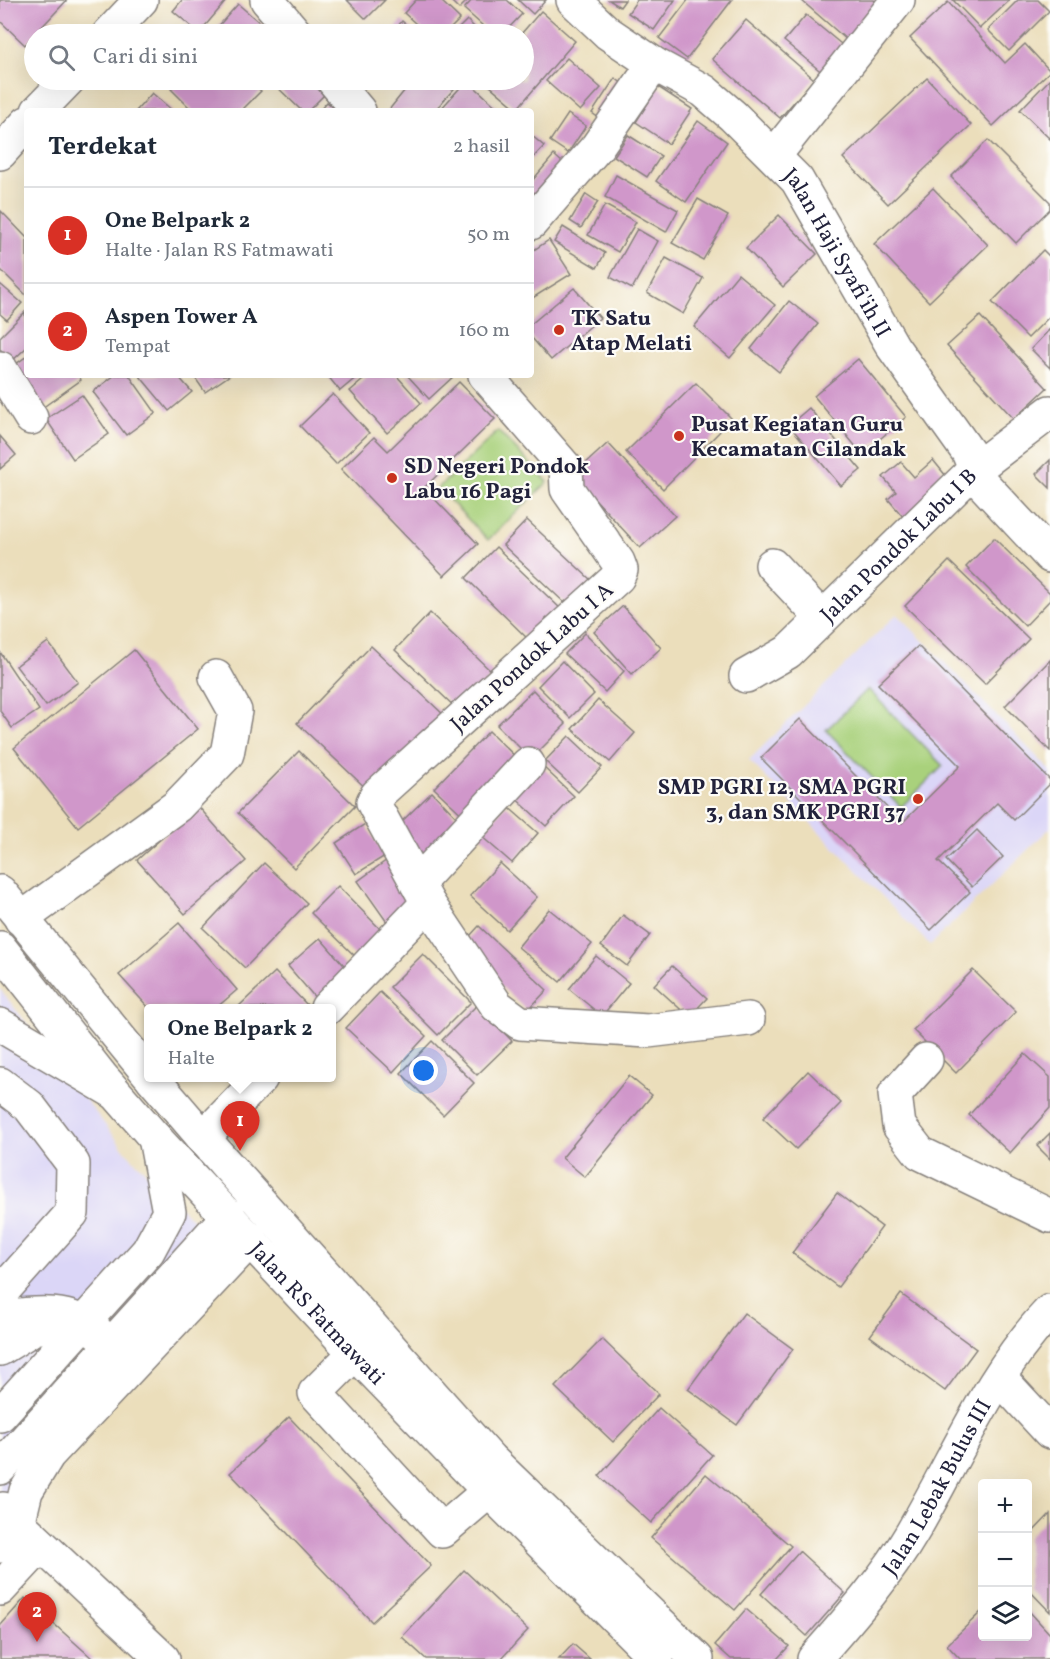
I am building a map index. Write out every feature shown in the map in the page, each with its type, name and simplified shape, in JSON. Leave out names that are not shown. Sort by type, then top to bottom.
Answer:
[{"type":"street","points":[[118,24],[141,0]]},
{"type":"street","points":[[267,0],[287,24]]},
{"type":"street","name":"Jalan Haji Syafi'ih II","points":[[573,0],[608,33],[654,64],[704,91],[774,156],[796,180],[894,347],[968,452],[974,470],[986,489],[1050,556]]},
{"type":"street","points":[[774,156],[898,0]]},
{"type":"street","points":[[534,220],[597,147],[654,64]]},
{"type":"street","points":[[43,108],[59,90]]},
{"type":"street","points":[[341,90],[356,108]]},
{"type":"street","points":[[0,153],[24,129]]},
{"type":"street","points":[[0,368],[31,418]]},
{"type":"street","name":"Jalan Pondok Labu I A","points":[[423,893],[373,802],[377,795],[618,577],[621,570],[618,562],[567,489],[566,468],[488,378]]},
{"type":"street","name":"Jalan Pondok Labu I B","points":[[746,676],[788,652],[974,470],[1050,412]]},
{"type":"street","points":[[772,565],[822,618]]},
{"type":"street","points":[[21,919],[177,806],[227,754],[235,711],[216,676]]},
{"type":"street","points":[[330,1004],[528,764]]},
{"type":"street","points":[[0,892],[144,1068]]},
{"type":"street","points":[[423,893],[497,1006],[520,1023],[648,1031],[748,1019]]},
{"type":"street","name":"Jalan RS Fatmawati","points":[[0,948],[155,1138],[356,1353],[489,1491],[657,1659]]},
{"type":"street","points":[[0,1025],[116,1093]]},
{"type":"street","points":[[926,1060],[895,1094],[899,1126],[920,1153],[1050,1216]]},
{"type":"street","name":"Jalan RS Fatmawati","points":[[156,1082],[203,1138],[490,1459],[697,1659]]},
{"type":"street","points":[[203,1138],[256,1082]]},
{"type":"street","points":[[0,1084],[29,1106],[73,1164],[72,1214],[0,1294]]},
{"type":"street","points":[[0,1415],[148,1251],[169,1212],[155,1138]]},
{"type":"street","points":[[0,1468],[229,1215]]},
{"type":"street","points":[[0,1589],[26,1491],[48,1455],[251,1239]]},
{"type":"street","name":"Jalan Lebak Bulus III","points":[[814,1659],[877,1585],[911,1534],[1000,1378],[1035,1326],[1050,1311]]},
{"type":"street","points":[[0,1317],[58,1313],[84,1321],[111,1345]]},
{"type":"street","points":[[0,1349],[34,1328],[84,1321]]},
{"type":"street","points":[[356,1353],[315,1393],[442,1531],[489,1491]]},
{"type":"street","points":[[1000,1378],[1050,1432]]},
{"type":"street","points":[[15,1530],[164,1659]]},
{"type":"shaded area","name":"SMP PGRI 12, SMA PGRI 3, dan SMK PGRI 37","points":[[897,614],[1050,770],[1050,828],[930,945],[749,760]]},
{"type":"shaded area","points":[[0,989],[127,1153],[232,1259],[0,1508]]},
{"type":"green space","points":[[498,431],[548,482],[488,540],[438,488]]},
{"type":"green space","points":[[868,689],[943,766],[901,807],[826,730]]},
{"type":"building","points":[[0,0],[67,0],[45,24],[24,24],[24,44],[0,21]]},
{"type":"building","points":[[182,0],[227,0],[207,24],[188,24],[173,11]]},
{"type":"building","points":[[347,0],[385,0],[366,19]]},
{"type":"building","points":[[416,0],[440,0],[460,19],[455,24],[416,24],[404,13]]},
{"type":"building","points":[[450,0],[468,0],[459,9]]},
{"type":"building","points":[[472,0],[507,0],[522,14],[512,24],[481,24],[464,9]]},
{"type":"building","points":[[518,0],[546,0],[533,14]]},
{"type":"building","points":[[609,0],[625,0],[620,7]]},
{"type":"building","points":[[637,0],[675,0],[654,30],[628,13]]},
{"type":"building","points":[[688,0],[732,0],[687,59],[659,38]]},
{"type":"building","points":[[801,0],[874,0],[886,11],[855,47]]},
{"type":"building","points":[[953,0],[1010,0],[980,28]]},
{"type":"building","points":[[1018,0],[1038,0],[1049,11],[1009,51],[988,30]]},
{"type":"building","points":[[948,2],[1005,63],[1025,44],[1050,71],[993,126],[910,38]]},
{"type":"building","points":[[238,4],[261,24],[220,24]]},
{"type":"building","points":[[541,11],[575,41],[534,89],[534,24],[530,24]]},
{"type":"building","points":[[806,15],[852,53],[830,79],[784,41]]},
{"type":"building","points":[[746,20],[814,79],[780,118],[712,59]]},
{"type":"building","points":[[567,58],[601,88],[580,111],[546,81]]},
{"type":"building","points":[[615,78],[632,91],[609,125],[592,113]]},
{"type":"building","points":[[927,78],[971,125],[888,204],[843,158]]},
{"type":"building","points":[[1050,79],[1050,139],[1020,110]]},
{"type":"building","points":[[658,87],[692,109],[669,144],[636,122]]},
{"type":"building","points":[[172,90],[261,91],[244,108],[190,108]]},
{"type":"building","points":[[280,90],[321,90],[325,94],[311,108],[299,108]]},
{"type":"building","points":[[405,90],[453,90],[437,108],[390,108]]},
{"type":"building","points":[[458,90],[478,90],[498,108],[442,108]]},
{"type":"building","points":[[495,90],[533,90],[516,108]]},
{"type":"building","points":[[152,93],[170,108],[139,108]]},
{"type":"building","points":[[327,102],[334,108],[322,108]]},
{"type":"building","points":[[568,114],[586,126],[568,153],[550,141]]},
{"type":"building","points":[[698,121],[727,142],[686,202],[656,181]]},
{"type":"building","points":[[628,135],[661,156],[647,177],[614,156]]},
{"type":"building","points":[[534,138],[544,146],[534,157]]},
{"type":"building","points":[[988,140],[1050,202],[1050,209],[1016,243],[951,177]]},
{"type":"building","points":[[554,155],[571,170],[534,213],[534,178]]},
{"type":"building","points":[[616,175],[678,210],[666,232],[605,197]]},
{"type":"building","points":[[933,188],[988,245],[929,302],[874,244]]},
{"type":"building","points":[[586,194],[598,202],[581,228],[570,221]]},
{"type":"building","points":[[698,199],[728,216],[703,260],[672,243]]},
{"type":"building","points":[[605,205],[636,222],[618,252],[588,235]]},
{"type":"building","points":[[1,211],[24,235],[24,293],[0,269]]},
{"type":"building","points":[[779,215],[817,254],[783,287],[746,248]]},
{"type":"building","points":[[563,227],[605,253],[597,268],[554,242]]},
{"type":"building","points":[[637,229],[658,241],[632,289],[610,277]]},
{"type":"building","points":[[549,240],[571,274],[534,297],[534,250]]},
{"type":"building","points":[[1043,250],[1050,257],[1050,316],[1028,338],[992,302]]},
{"type":"building","points":[[666,258],[703,278],[683,314],[647,293]]},
{"type":"building","points":[[738,274],[775,305],[730,358],[694,327]]},
{"type":"building","points":[[0,284],[22,303],[7,320],[0,314]]},
{"type":"building","name":"TK Satu Atap Melati","points":[[574,288],[600,318],[551,360],[534,340],[534,321]]},
{"type":"building","points":[[789,301],[818,324],[779,372],[751,349]]},
{"type":"building","points":[[24,313],[24,350],[12,361],[0,349],[0,337]]},
{"type":"building","points":[[980,316],[1047,388],[1014,419],[947,346]]},
{"type":"building","points":[[1050,329],[1050,368],[1031,349]]},
{"type":"building","points":[[24,358],[24,378],[80,378],[81,380],[35,413],[5,372]]},
{"type":"building","points":[[858,359],[906,417],[862,454],[814,396]]},
{"type":"building","points":[[111,378],[131,378],[156,413],[126,435],[93,392]]},
{"type":"building","points":[[142,378],[180,378],[192,392],[169,411]]},
{"type":"building","points":[[195,378],[226,378],[205,392]]},
{"type":"building","points":[[329,378],[355,378],[340,391]]},
{"type":"building","points":[[365,378],[399,378],[421,403],[387,433],[350,391]]},
{"type":"building","points":[[410,378],[452,378],[429,399]]},
{"type":"building","name":"SD Negeri Pondok Labu 16 Pagi","points":[[459,382],[495,419],[424,488],[478,544],[444,576],[341,469],[374,437],[388,451]]},
{"type":"building","name":"Pusat Kegiatan Guru Kecamatan Cilandak","points":[[696,383],[732,419],[663,489],[626,452]]},
{"type":"building","points":[[333,394],[369,433],[336,464],[300,426]]},
{"type":"building","points":[[82,395],[109,434],[73,459],[46,419]]},
{"type":"building","points":[[809,408],[861,470],[841,486],[789,425]]},
{"type":"building","points":[[0,436],[16,455],[0,469]]},
{"type":"building","points":[[608,443],[675,516],[640,548],[573,475]]},
{"type":"building","points":[[933,460],[955,487],[910,525],[888,499],[896,492],[883,477],[901,462],[914,477]]},
{"type":"building","points":[[1050,460],[1050,488],[1036,474]]},
{"type":"building","points":[[527,520],[592,581],[569,607],[503,545]]},
{"type":"building","points":[[994,538],[1050,593],[1050,600],[1025,626],[966,567]]},
{"type":"building","points":[[496,547],[562,610],[531,642],[466,578]]},
{"type":"building","points":[[949,561],[1029,639],[985,684],[905,606]]},
{"type":"building","points":[[623,606],[661,648],[632,674],[594,632]]},
{"type":"building","points":[[430,613],[494,674],[459,711],[395,650]]},
{"type":"building","points":[[585,633],[624,671],[605,692],[565,654]]},
{"type":"building","points":[[48,642],[78,682],[46,706],[16,666]]},
{"type":"building","points":[[371,646],[446,717],[372,794],[297,723]]},
{"type":"building","points":[[918,646],[1050,780],[1050,784],[1014,820],[997,803],[938,861],[970,892],[931,930],[761,758],[800,719],[902,823],[960,766],[878,684]]},
{"type":"building","points":[[134,650],[198,729],[78,827],[14,748]]},
{"type":"building","points":[[0,652],[39,710],[12,728],[0,711]]},
{"type":"building","points":[[1050,660],[1050,751],[1005,706]]},
{"type":"building","points":[[562,661],[594,694],[570,718],[538,686]]},
{"type":"building","points":[[533,690],[566,724],[531,759],[497,725]]},
{"type":"building","points":[[598,700],[635,733],[610,762],[572,729]]},
{"type":"building","points":[[489,731],[524,765],[470,822],[434,788]]},
{"type":"building","points":[[569,736],[602,767],[578,792],[545,761]]},
{"type":"building","points":[[299,751],[355,806],[294,868],[238,813]]},
{"type":"building","points":[[541,765],[574,796],[546,826],[512,795]]},
{"type":"building","points":[[432,792],[463,824],[423,864],[391,832]]},
{"type":"building","points":[[506,805],[538,833],[512,863],[480,835]]},
{"type":"building","points":[[198,806],[246,861],[185,914],[137,860]]},
{"type":"building","points":[[365,824],[385,856],[356,874],[336,843]]},
{"type":"building","points":[[977,830],[1003,857],[972,887],[946,860]]},
{"type":"building","points":[[387,860],[418,904],[389,925],[358,881]]},
{"type":"building","points":[[264,863],[307,903],[245,968],[203,928]]},
{"type":"building","points":[[500,863],[537,897],[507,930],[470,896]]},
{"type":"building","points":[[338,886],[387,936],[361,962],[311,913]]},
{"type":"building","points":[[549,909],[592,944],[560,982],[518,947]]},
{"type":"building","points":[[623,915],[650,935],[627,966],[601,946]]},
{"type":"building","points":[[179,923],[237,990],[221,1004],[145,1004],[119,975]]},
{"type":"building","points":[[479,926],[547,990],[527,1011],[460,947]]},
{"type":"building","points":[[320,938],[350,972],[317,1000],[288,966]]},
{"type":"building","points":[[423,954],[471,1002],[438,1035],[390,987]]},
{"type":"building","points":[[596,956],[629,983],[602,1016],[569,989]]},
{"type":"building","points":[[672,966],[707,998],[689,1017],[654,985]]},
{"type":"building","points":[[973,970],[1016,1012],[956,1073],[913,1030]]},
{"type":"building","points":[[275,972],[306,1004],[241,1004]]},
{"type":"building","points":[[380,992],[426,1036],[393,1072],[346,1028]]},
{"type":"building","points":[[477,1005],[512,1041],[477,1075],[442,1040]]},
{"type":"building","points":[[432,1041],[474,1083],[443,1115],[401,1073]]},
{"type":"building","points":[[1025,1054],[1050,1077],[1050,1108],[1010,1153],[969,1115]]},
{"type":"building","points":[[808,1071],[841,1103],[796,1149],[763,1118]]},
{"type":"building","points":[[629,1076],[652,1095],[585,1177],[562,1158]]},
{"type":"building","points":[[1050,1133],[1050,1159],[1037,1146]]},
{"type":"building","points":[[837,1193],[882,1227],[838,1287],[792,1253]]},
{"type":"building","points":[[901,1294],[976,1349],[945,1391],[870,1336]]},
{"type":"building","points":[[744,1313],[793,1349],[737,1425],[688,1389]]},
{"type":"building","points":[[602,1339],[659,1394],[613,1442],[555,1387]]},
{"type":"building","points":[[659,1408],[712,1455],[651,1523],[599,1476]]},
{"type":"building","points":[[289,1417],[431,1566],[372,1622],[230,1473]]},
{"type":"building","points":[[706,1474],[791,1546],[735,1610],[651,1538]]},
{"type":"building","points":[[1050,1514],[1050,1612],[1032,1593],[1032,1533]]},
{"type":"building","points":[[799,1551],[845,1593],[807,1636],[761,1594]]},
{"type":"building","points":[[464,1570],[528,1630],[501,1659],[426,1659],[402,1637]]},
{"type":"building","points":[[25,1598],[93,1659],[0,1659],[0,1626]]},
{"type":"building","points":[[746,1609],[789,1646],[777,1659],[731,1659],[715,1645]]},
{"type":"building","points":[[1032,1614],[1050,1634],[1050,1659],[960,1659],[947,1645],[978,1615],[978,1641],[1032,1641]]},
{"type":"building","points":[[573,1644],[590,1659],[559,1659]]},
{"type":"place","name":"TK Satu Atap Melati","points":[[559,330]]},
{"type":"place","name":"Pusat Kegiatan Guru Kecamatan Cilandak","points":[[679,436]]},
{"type":"place","name":"SD Negeri Pondok Labu 16 Pagi","points":[[392,478]]},
{"type":"place","name":"SMP PGRI 12, SMA PGRI 3, dan SMK PGRI 37","points":[[918,799]]},
{"type":"place","name":"One Belpark 2","points":[[240,1151]]},
{"type":"place","name":"Aspen Tower A","points":[[37,1642]]}]
